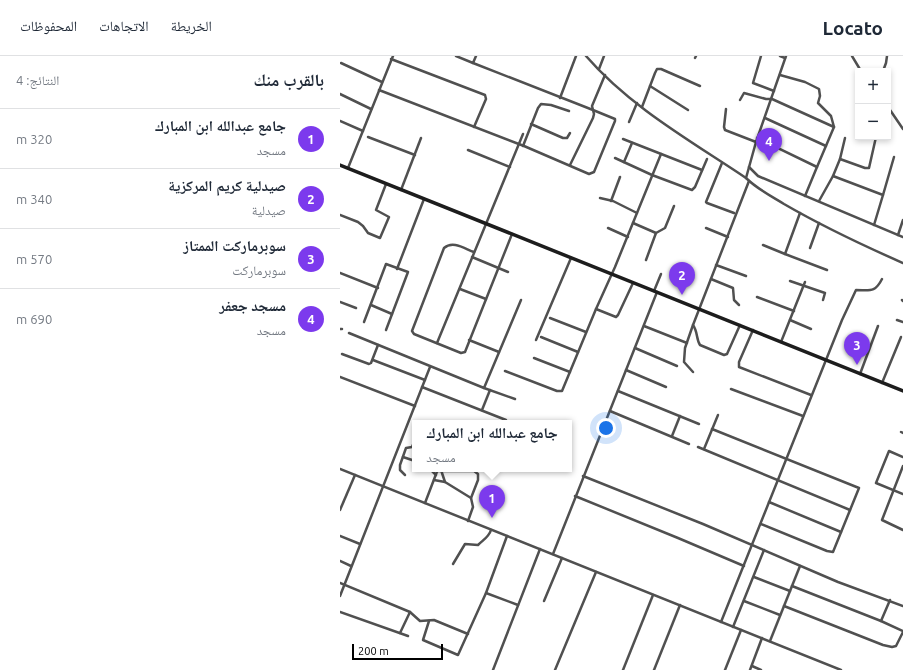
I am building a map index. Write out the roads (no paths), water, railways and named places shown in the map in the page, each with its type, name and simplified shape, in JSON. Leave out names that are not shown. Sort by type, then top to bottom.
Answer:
[{"type":"street","points":[[379,90],[592,174],[616,121],[615,118],[560,98],[546,91],[456,56]]},
{"type":"street","points":[[473,63],[476,56]]},
{"type":"street","points":[[560,98],[576,56]]},
{"type":"street","points":[[586,56],[605,75],[642,107],[746,178],[756,187],[819,224],[870,249],[903,262]]},
{"type":"street","points":[[599,69],[604,56]]},
{"type":"street","points":[[761,56],[752,83],[774,91]]},
{"type":"street","points":[[746,178],[757,138],[786,57],[780,56]]},
{"type":"street","points":[[852,56],[859,68]]},
{"type":"street","points":[[884,68],[887,56]]},
{"type":"street","points":[[348,168],[392,58],[485,95],[486,99],[474,127]]},
{"type":"street","points":[[341,63],[382,82]]},
{"type":"street","points":[[642,107],[655,73],[659,69],[700,86]]},
{"type":"street","points":[[570,165],[594,114],[593,102],[605,75]]},
{"type":"street","points":[[780,75],[805,82],[818,88],[820,96],[818,103],[831,116],[834,127],[805,196]]},
{"type":"street","points":[[650,86],[688,110]]},
{"type":"street","points":[[340,94],[371,109]]},
{"type":"street","points":[[740,100],[744,94],[766,99],[772,98],[834,127]]},
{"type":"street","points":[[629,122],[637,103]]},
{"type":"street","points":[[523,146],[531,124],[541,104],[551,105],[569,111]]},
{"type":"street","points":[[726,110],[725,130],[756,142]]},
{"type":"street","points":[[891,111],[903,129]]},
{"type":"street","points":[[765,118],[826,146]]},
{"type":"street","points":[[340,121],[363,131]]},
{"type":"street","points":[[531,124],[563,138],[567,138],[570,133]]},
{"type":"street","points":[[437,343],[523,134]]},
{"type":"street","points":[[368,137],[415,155]]},
{"type":"street","points":[[401,190],[421,138]]},
{"type":"street","points":[[757,138],[817,167]]},
{"type":"street","points":[[819,201],[840,159],[846,138]]},
{"type":"street","points":[[623,139],[702,170]]},
{"type":"street","points":[[840,159],[868,168],[870,166],[875,140]]},
{"type":"street","points":[[624,162],[632,142]]},
{"type":"street","points":[[468,150],[510,167]]},
{"type":"street","points":[[505,371],[560,392],[562,391],[628,237],[660,154]]},
{"type":"street","points":[[874,225],[894,157]]},
{"type":"street","points":[[615,158],[652,175],[692,190],[695,188],[707,160]]},
{"type":"street","points":[[722,163],[706,202],[707,204],[734,213]]},
{"type":"street","points":[[340,166],[903,391]]},
{"type":"street","points":[[749,167],[758,176],[903,237]]},
{"type":"street","points":[[832,176],[883,195]]},
{"type":"street","points":[[611,201],[620,177]]},
{"type":"street","points":[[693,372],[684,362],[684,354],[687,343],[749,181]]},
{"type":"street","points":[[340,215],[358,222],[368,233],[380,238],[389,216],[376,210],[386,184]]},
{"type":"street","points":[[600,198],[611,201],[637,213]]},
{"type":"street","points":[[398,268],[424,199]]},
{"type":"street","points":[[646,260],[656,233],[665,228],[674,206]]},
{"type":"street","points":[[785,254],[800,214]]},
{"type":"street","points":[[898,235],[903,220]]},
{"type":"street","points":[[633,223],[656,233]]},
{"type":"street","points":[[810,248],[819,224]]},
{"type":"street","points":[[608,228],[628,237]]},
{"type":"street","points":[[706,228],[728,237]]},
{"type":"street","points":[[474,252],[452,243],[448,244],[444,248],[412,330],[414,334],[463,353],[512,234]]},
{"type":"street","points":[[763,245],[827,270]]},
{"type":"street","points":[[472,257],[508,272]]},
{"type":"street","points":[[536,340],[571,258]]},
{"type":"street","points":[[364,322],[386,264],[398,268],[408,272],[386,330]]},
{"type":"street","points":[[716,264],[746,276]]},
{"type":"street","points":[[340,273],[378,288]]},
{"type":"street","points":[[553,554],[644,326],[661,274]]},
{"type":"street","points":[[711,279],[732,288],[734,300],[739,305]]},
{"type":"street","points":[[721,622],[753,545],[825,359],[855,292],[856,290],[867,291],[875,289],[882,279]]},
{"type":"street","points":[[790,281],[825,293],[823,300]]},
{"type":"street","points":[[781,342],[805,282]]},
{"type":"street","points":[[596,309],[616,317],[633,283]]},
{"type":"street","points":[[460,289],[486,300]]},
{"type":"street","points":[[757,297],[794,311]]},
{"type":"street","points":[[484,388],[521,300]]},
{"type":"street","points":[[340,302],[356,308]]},
{"type":"street","points":[[371,305],[392,314]]},
{"type":"street","points":[[550,318],[586,332]]},
{"type":"street","points":[[790,320],[811,329]]},
{"type":"street","points":[[897,320],[903,322]]},
{"type":"street","points":[[693,325],[696,329],[700,345],[724,355],[728,354],[740,325]]},
{"type":"street","points":[[644,326],[687,343]]},
{"type":"street","points":[[860,374],[878,326]]},
{"type":"street","points":[[753,330],[739,362],[739,367],[811,395]]},
{"type":"street","points":[[349,333],[484,388],[515,399]]},
{"type":"street","points":[[541,337],[578,352]]},
{"type":"street","points":[[882,383],[901,337]]},
{"type":"street","points":[[469,340],[499,352]]},
{"type":"street","points":[[342,354],[369,364],[373,360],[378,345]]},
{"type":"street","points":[[635,348],[677,366]]},
{"type":"street","points":[[534,358],[570,372]]},
{"type":"street","points":[[373,360],[425,380]]},
{"type":"street","points":[[340,596],[430,366]]},
{"type":"street","points":[[626,370],[666,387]]},
{"type":"street","points":[[340,377],[415,406]]},
{"type":"street","points":[[422,387],[506,420]]},
{"type":"street","points":[[731,389],[803,416]]},
{"type":"street","points":[[482,410],[490,390]]},
{"type":"street","points":[[618,391],[699,424]]},
{"type":"street","points":[[610,411],[689,444]]},
{"type":"street","points":[[704,449],[718,415]]},
{"type":"street","points":[[672,436],[680,416]]},
{"type":"street","points":[[712,429],[859,488],[834,550],[831,552],[761,524]]},
{"type":"street","points":[[698,447],[850,510]]},
{"type":"street","points":[[405,475],[400,470],[403,457],[406,448],[412,448]]},
{"type":"street","points":[[903,457],[889,451],[876,483],[903,494]]},
{"type":"street","points":[[403,457],[412,460]]},
{"type":"street","points":[[903,466],[882,520],[903,530]]},
{"type":"street","points":[[340,469],[839,670]]},
{"type":"street","points":[[433,472],[436,475]]},
{"type":"street","points":[[425,503],[438,472]]},
{"type":"street","points":[[440,472],[445,482]]},
{"type":"street","points":[[468,521],[473,507],[471,498],[478,480],[478,474],[475,472]]},
{"type":"street","points":[[340,510],[355,475]]},
{"type":"street","points":[[583,476],[665,508],[838,582],[903,606]]},
{"type":"street","points":[[434,480],[445,482],[471,498]]},
{"type":"street","points":[[575,496],[744,566]]},
{"type":"street","points":[[769,502],[841,532]]},
{"type":"street","points":[[453,564],[465,544],[478,545],[483,539],[489,536],[491,530]]},
{"type":"street","points":[[340,536],[360,544]]},
{"type":"street","points":[[429,621],[423,640],[456,655],[459,654],[486,593],[508,536]]},
{"type":"street","points":[[493,670],[540,549]]},
{"type":"street","points":[[734,627],[764,550]]},
{"type":"street","points":[[544,600],[562,558]]},
{"type":"street","points":[[340,561],[351,566]]},
{"type":"street","points":[[770,641],[800,566]]},
{"type":"street","points":[[555,670],[596,572]]},
{"type":"street","points":[[754,577],[790,591]]},
{"type":"street","points":[[340,582],[410,612],[420,621],[434,620],[468,634]]},
{"type":"street","points":[[784,606],[883,645],[892,647],[896,646],[903,632],[881,621],[792,586]]},
{"type":"street","points":[[486,593],[518,605]]},
{"type":"street","points":[[623,670],[653,595]]},
{"type":"street","points":[[881,621],[890,600]]},
{"type":"street","points":[[744,601],[780,615]]},
{"type":"street","points":[[654,670],[680,606]]},
{"type":"street","points":[[340,612],[408,636]]},
{"type":"street","points":[[400,633],[410,612]]},
{"type":"street","points":[[725,670],[741,630]]},
{"type":"street","points":[[750,670],[762,638]]},
{"type":"street","points":[[752,666],[762,670]]},
{"type":"place","name":"مسجد جعفر","points":[[769,161]]},
{"type":"place","name":"صيدلية كريم المركزية","points":[[682,295]]},
{"type":"place","name":"سوبرماركت الممتاز","points":[[857,365]]},
{"type":"place","name":"جامع عبدالله ابن المبارك","points":[[492,518]]}]
